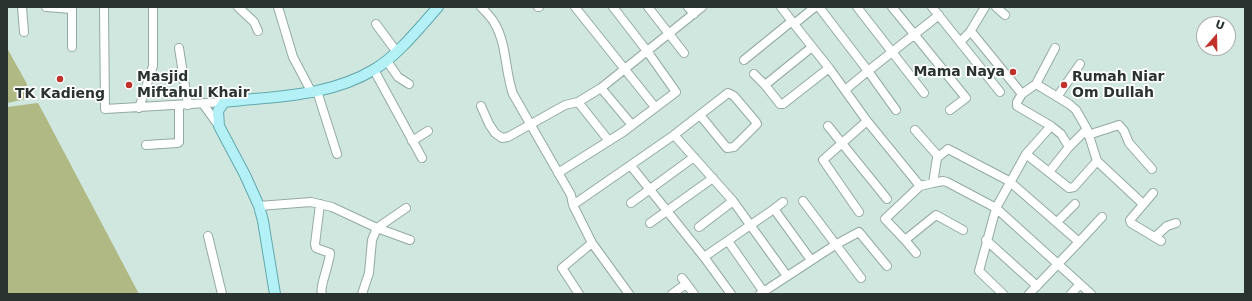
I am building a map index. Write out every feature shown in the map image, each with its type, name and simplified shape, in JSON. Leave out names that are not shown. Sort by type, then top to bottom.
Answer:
[{"type":"main road","points":[[275,294],[263,221],[259,206],[245,175],[219,126],[218,111],[224,102],[315,92],[374,70],[387,61],[438,7]]},
{"type":"street","points":[[22,7],[24,32]]},
{"type":"street","points":[[46,7],[72,8],[72,47]]},
{"type":"street","points":[[104,7],[105,109],[179,106],[224,102]]},
{"type":"street","points":[[139,108],[153,66],[153,7]]},
{"type":"street","points":[[238,7],[254,22],[258,31]]},
{"type":"street","points":[[278,7],[293,57],[315,92],[337,154]]},
{"type":"street","points":[[481,7],[495,24],[499,34],[507,78],[513,94],[571,195],[573,205],[592,243],[629,294]]},
{"type":"street","points":[[575,7],[655,107]]},
{"type":"street","points":[[558,173],[609,141],[676,92],[648,51],[613,7]]},
{"type":"street","points":[[648,7],[684,53]]},
{"type":"street","points":[[781,7],[829,68],[866,121],[920,186]]},
{"type":"street","points":[[744,60],[815,7]]},
{"type":"street","points":[[819,7],[896,110]]},
{"type":"street","points":[[857,7],[924,93]]},
{"type":"street","points":[[892,7],[966,98],[950,110]]},
{"type":"street","points":[[932,7],[961,41],[1000,92]]},
{"type":"street","points":[[961,41],[970,32],[985,7]]},
{"type":"street","points":[[996,7],[1005,15]]},
{"type":"street","points":[[481,106],[495,133],[502,138],[508,137],[565,105],[578,102],[601,88],[669,34],[696,9]]},
{"type":"street","points":[[844,90],[939,15]]},
{"type":"street","points":[[376,24],[396,51]]},
{"type":"street","points":[[970,32],[977,37],[1022,94]]},
{"type":"street","points":[[765,85],[812,47]]},
{"type":"street","points":[[179,48],[188,105]]},
{"type":"street","points":[[1055,48],[1036,84],[1033,84],[1022,94],[1017,102],[1017,106],[1051,126],[1061,134],[1069,147]]},
{"type":"street","points":[[387,61],[398,77],[409,84]]},
{"type":"street","points":[[1057,97],[1080,64]]},
{"type":"street","points":[[754,74],[780,104],[783,104],[829,68]]},
{"type":"street","points":[[374,70],[422,158]]},
{"type":"street","points":[[1036,84],[1076,110],[1087,132],[1097,160],[1143,204]]},
{"type":"street","points":[[601,88],[632,125]]},
{"type":"street","points":[[573,205],[631,166],[674,135],[700,115],[730,93],[752,116],[757,124],[734,147],[727,148],[700,115]]},
{"type":"street","points":[[578,102],[609,141]]},
{"type":"street","points":[[203,104],[219,126]]},
{"type":"street","points":[[146,145],[179,142],[179,106]]},
{"type":"street","points":[[859,212],[823,162],[823,159],[866,121]]},
{"type":"street","points":[[1049,172],[1069,147],[1087,132],[1119,125],[1122,127],[1129,142],[1152,169]]},
{"type":"street","points":[[828,126],[887,199]]},
{"type":"street","points":[[1003,294],[979,273],[986,240],[996,208],[1009,182],[1026,154],[1051,126]]},
{"type":"street","points":[[915,130],[938,156]]},
{"type":"street","points":[[412,141],[428,131]]},
{"type":"street","points":[[674,135],[733,201],[787,276]]},
{"type":"street","points":[[934,183],[934,169],[938,156],[946,150],[952,150],[1009,182],[1079,242]]},
{"type":"street","points":[[1026,154],[1069,188],[1071,188],[1097,160]]},
{"type":"street","points":[[631,203],[694,157]]},
{"type":"street","points":[[631,166],[704,257],[731,294]]},
{"type":"street","points":[[650,223],[714,178]]},
{"type":"street","points":[[916,253],[885,219],[920,186],[943,181],[996,208],[1091,294]]},
{"type":"street","points":[[1153,193],[1130,220],[1131,223],[1158,239],[1167,226],[1176,222]]},
{"type":"street","points":[[699,227],[733,201]]},
{"type":"street","points":[[803,201],[861,278]]},
{"type":"street","points":[[259,206],[304,202],[320,204],[332,207],[377,228],[410,240]]},
{"type":"street","points":[[704,257],[783,202]]},
{"type":"street","points":[[320,204],[315,244],[316,248],[330,253],[328,269],[320,290],[322,294]]},
{"type":"street","points":[[1057,222],[1075,204]]},
{"type":"street","points":[[362,294],[369,273],[372,240],[377,228],[406,208]]},
{"type":"street","points":[[774,209],[811,260]]},
{"type":"street","points":[[905,240],[934,215],[963,230]]},
{"type":"street","points":[[1029,294],[1102,217]]},
{"type":"street","points":[[728,241],[762,293],[811,260],[859,232],[886,266]]},
{"type":"street","points":[[208,236],[222,294]]},
{"type":"street","points":[[986,240],[1037,286]]},
{"type":"street","points":[[579,294],[562,267],[592,243]]},
{"type":"street","points":[[672,294],[684,281],[694,294]]},
{"type":"street","points":[[1071,294],[1080,284]]},
{"type":"green space","points":[[7,48],[27,84],[26,99],[7,103]]},
{"type":"green space","points":[[38,103],[139,294],[7,294],[7,107]]},
{"type":"place","name":"Mama Naya","points":[[1013,72]]},
{"type":"place","name":"TK Kadieng","points":[[60,79]]},
{"type":"place","name":"Masjid Miftahul Khair","points":[[129,85]]},
{"type":"place","name":"Rumah Niar Om Dullah","points":[[1064,85]]}]
